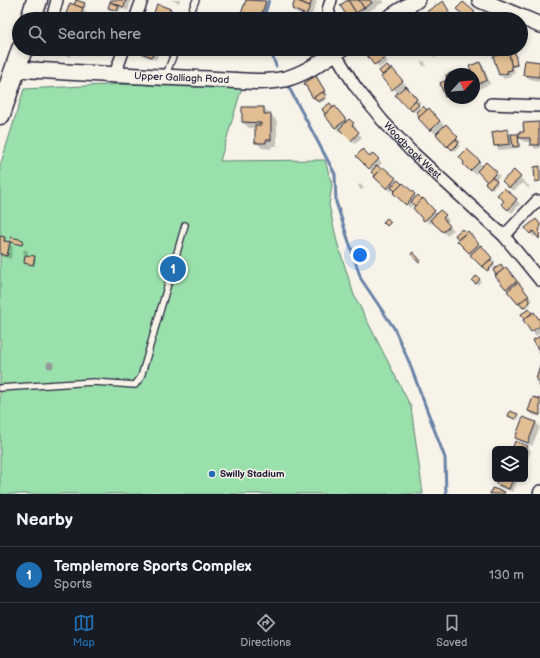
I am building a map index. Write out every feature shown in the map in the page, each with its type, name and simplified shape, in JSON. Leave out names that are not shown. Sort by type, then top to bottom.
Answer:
[{"type":"highway","points":[[33,12],[37,0]]},
{"type":"highway","points":[[0,114],[9,77],[19,56]]},
{"type":"street","points":[[54,12],[57,0]]},
{"type":"street","points":[[138,12],[142,0]]},
{"type":"street","points":[[328,12],[331,0]]},
{"type":"street","points":[[393,12],[400,4],[417,0]]},
{"type":"street","points":[[480,0],[508,12]]},
{"type":"street","points":[[528,21],[540,26]]},
{"type":"street","points":[[115,74],[121,56]]},
{"type":"street","name":"Upper Galliagh Road","points":[[9,77],[115,74],[164,78],[241,81],[284,79],[307,70],[330,56]]},
{"type":"street","name":"Woodbrook West","points":[[340,56],[355,86],[382,120],[410,150],[504,236],[540,280]]},
{"type":"street","points":[[491,104],[540,106]]},
{"type":"street","points":[[504,236],[536,201],[540,201]]},
{"type":"lane","points":[[191,12],[196,0]]},
{"type":"lane","points":[[164,78],[173,56]]},
{"type":"lane","points":[[0,388],[94,382],[135,385],[141,377],[185,225]]},
{"type":"green space","points":[[124,84],[193,84],[242,87],[220,161],[325,160],[332,185],[329,205],[337,242],[354,295],[411,407],[423,494],[0,494],[0,166],[24,89]]},
{"type":"building","points":[[76,0],[85,3],[83,8],[74,5]]},
{"type":"building","points":[[111,0],[126,0],[124,7],[110,2]]},
{"type":"building","points":[[246,0],[266,1],[262,12],[242,12]]},
{"type":"building","points":[[295,0],[310,6],[307,12],[299,12],[292,9]]},
{"type":"building","points":[[296,0],[312,0],[310,6]]},
{"type":"building","points":[[348,0],[359,0],[364,8],[355,12]]},
{"type":"building","points":[[348,0],[355,12],[344,12],[340,5]]},
{"type":"building","points":[[359,0],[370,0],[372,3],[364,8]]},
{"type":"building","points":[[443,1],[449,11],[447,12],[426,12]]},
{"type":"building","points":[[110,2],[119,6],[117,11],[108,8]]},
{"type":"building","points":[[463,2],[475,12],[460,12],[456,9]]},
{"type":"building","points":[[70,3],[83,8],[82,12],[67,12]]},
{"type":"building","points":[[157,4],[171,9],[170,12],[154,12]]},
{"type":"building","points":[[368,56],[384,56],[385,58],[374,65]]},
{"type":"building","points":[[493,56],[510,56],[512,70],[507,71],[508,73],[499,75]]},
{"type":"building","points":[[509,56],[516,56],[517,65],[511,66]]},
{"type":"building","points":[[525,60],[540,62],[539,77],[523,75]]},
{"type":"building","points":[[480,62],[487,80],[480,83],[480,68],[470,68],[469,66]]},
{"type":"building","points":[[386,65],[390,69],[382,75],[379,71]]},
{"type":"building","points":[[392,68],[403,81],[392,90],[381,77]]},
{"type":"building","points":[[316,76],[325,91],[313,98],[304,83]]},
{"type":"building","points":[[444,81],[444,94],[440,83]]},
{"type":"building","points":[[406,86],[417,99],[407,108],[395,95]]},
{"type":"building","points":[[323,92],[326,97],[318,102],[314,97]]},
{"type":"building","points":[[415,101],[419,105],[412,111],[408,107]]},
{"type":"building","points":[[330,103],[333,108],[325,114],[322,109]]},
{"type":"building","points":[[335,106],[346,120],[335,128],[324,115]]},
{"type":"building","points":[[423,106],[427,110],[420,117],[416,112]]},
{"type":"building","points":[[242,107],[264,107],[264,114],[271,114],[271,140],[266,140],[266,143],[255,143],[255,125],[261,125],[261,123],[242,122]]},
{"type":"building","points":[[429,108],[440,121],[430,131],[418,118]]},
{"type":"building","points":[[349,119],[354,123],[352,125],[359,132],[351,141],[339,129]]},
{"type":"building","points":[[539,122],[539,145],[530,145],[530,138],[519,138],[519,132],[524,132],[523,123]]},
{"type":"building","points":[[446,124],[458,137],[447,147],[436,134]]},
{"type":"building","points":[[508,129],[510,144],[494,146],[492,132]]},
{"type":"building","points":[[511,134],[518,134],[519,146],[513,147]]},
{"type":"building","points":[[456,139],[459,143],[452,150],[448,146]]},
{"type":"building","points":[[363,149],[370,157],[373,153],[379,159],[369,169],[356,156]]},
{"type":"building","points":[[467,149],[480,161],[470,171],[459,157]]},
{"type":"building","points":[[486,162],[497,172],[487,182],[477,171]]},
{"type":"building","points":[[377,165],[381,169],[375,176],[371,172]]},
{"type":"building","points":[[540,166],[540,181],[535,182],[534,167]]},
{"type":"building","points":[[383,167],[396,178],[387,189],[374,177]]},
{"type":"building","points":[[514,170],[521,177],[509,188],[502,181]]},
{"type":"building","points":[[492,177],[497,181],[490,188],[485,183]]},
{"type":"building","points":[[398,180],[402,184],[395,191],[391,187]]},
{"type":"building","points":[[403,183],[415,194],[406,205],[393,193]]},
{"type":"building","points":[[504,188],[517,199],[508,210],[501,204],[504,201],[497,195]]},
{"type":"building","points":[[418,195],[422,199],[415,206],[411,202]]},
{"type":"building","points":[[423,198],[435,211],[424,221],[413,208]]},
{"type":"building","points":[[440,210],[446,215],[443,218],[450,226],[443,232],[430,220]]},
{"type":"building","points":[[387,218],[391,222],[387,226],[383,222]]},
{"type":"building","points":[[536,219],[540,224],[539,239],[533,231],[530,234],[525,228]]},
{"type":"building","points":[[462,229],[466,233],[458,239],[455,235]]},
{"type":"building","points":[[468,231],[479,244],[469,253],[457,241]]},
{"type":"building","points":[[0,236],[5,237],[4,241],[10,242],[7,256],[0,254]]},
{"type":"building","points":[[11,237],[23,240],[22,245],[10,242]]},
{"type":"building","points":[[481,245],[492,258],[482,267],[470,255]]},
{"type":"building","points":[[413,252],[421,261],[419,263],[411,254]]},
{"type":"building","points":[[25,255],[35,256],[33,265],[24,263]]},
{"type":"building","points":[[490,260],[494,264],[487,271],[483,266]]},
{"type":"building","points":[[501,264],[504,269],[496,275],[493,270]]},
{"type":"building","points":[[506,267],[517,281],[506,289],[495,276]]},
{"type":"building","points":[[476,276],[480,279],[476,284],[472,281]]},
{"type":"building","points":[[518,282],[529,296],[518,304],[507,291]]},
{"type":"building","points":[[527,297],[530,302],[523,308],[519,303]]},
{"type":"building","points":[[529,309],[532,313],[524,319],[521,314]]},
{"type":"building","points":[[534,312],[540,321],[540,326],[531,332],[523,320]]},
{"type":"building","points":[[540,336],[540,353],[533,340]]},
{"type":"building","points":[[540,365],[540,381],[536,380]]},
{"type":"building","points":[[533,397],[540,399],[540,415],[528,411]]},
{"type":"building","points":[[510,411],[518,414],[515,419],[508,416]]},
{"type":"building","points":[[523,417],[536,422],[528,443],[515,438]]},
{"type":"building","points":[[515,441],[528,446],[513,446]]},
{"type":"building","points":[[497,482],[512,482],[509,489],[496,484]]},
{"type":"building","points":[[492,488],[505,492],[504,494],[490,494]]},
{"type":"waterway","points":[[265,12],[269,0]]},
{"type":"waterway","points":[[272,56],[276,66]]},
{"type":"waterway","points":[[287,84],[335,174],[336,202],[361,279],[394,328],[409,362],[445,458],[446,494]]},
{"type":"place","name":"Templemore Sports Complex","points":[[173,269]]},
{"type":"place","name":"Swilly Stadium","points":[[212,474]]}]
